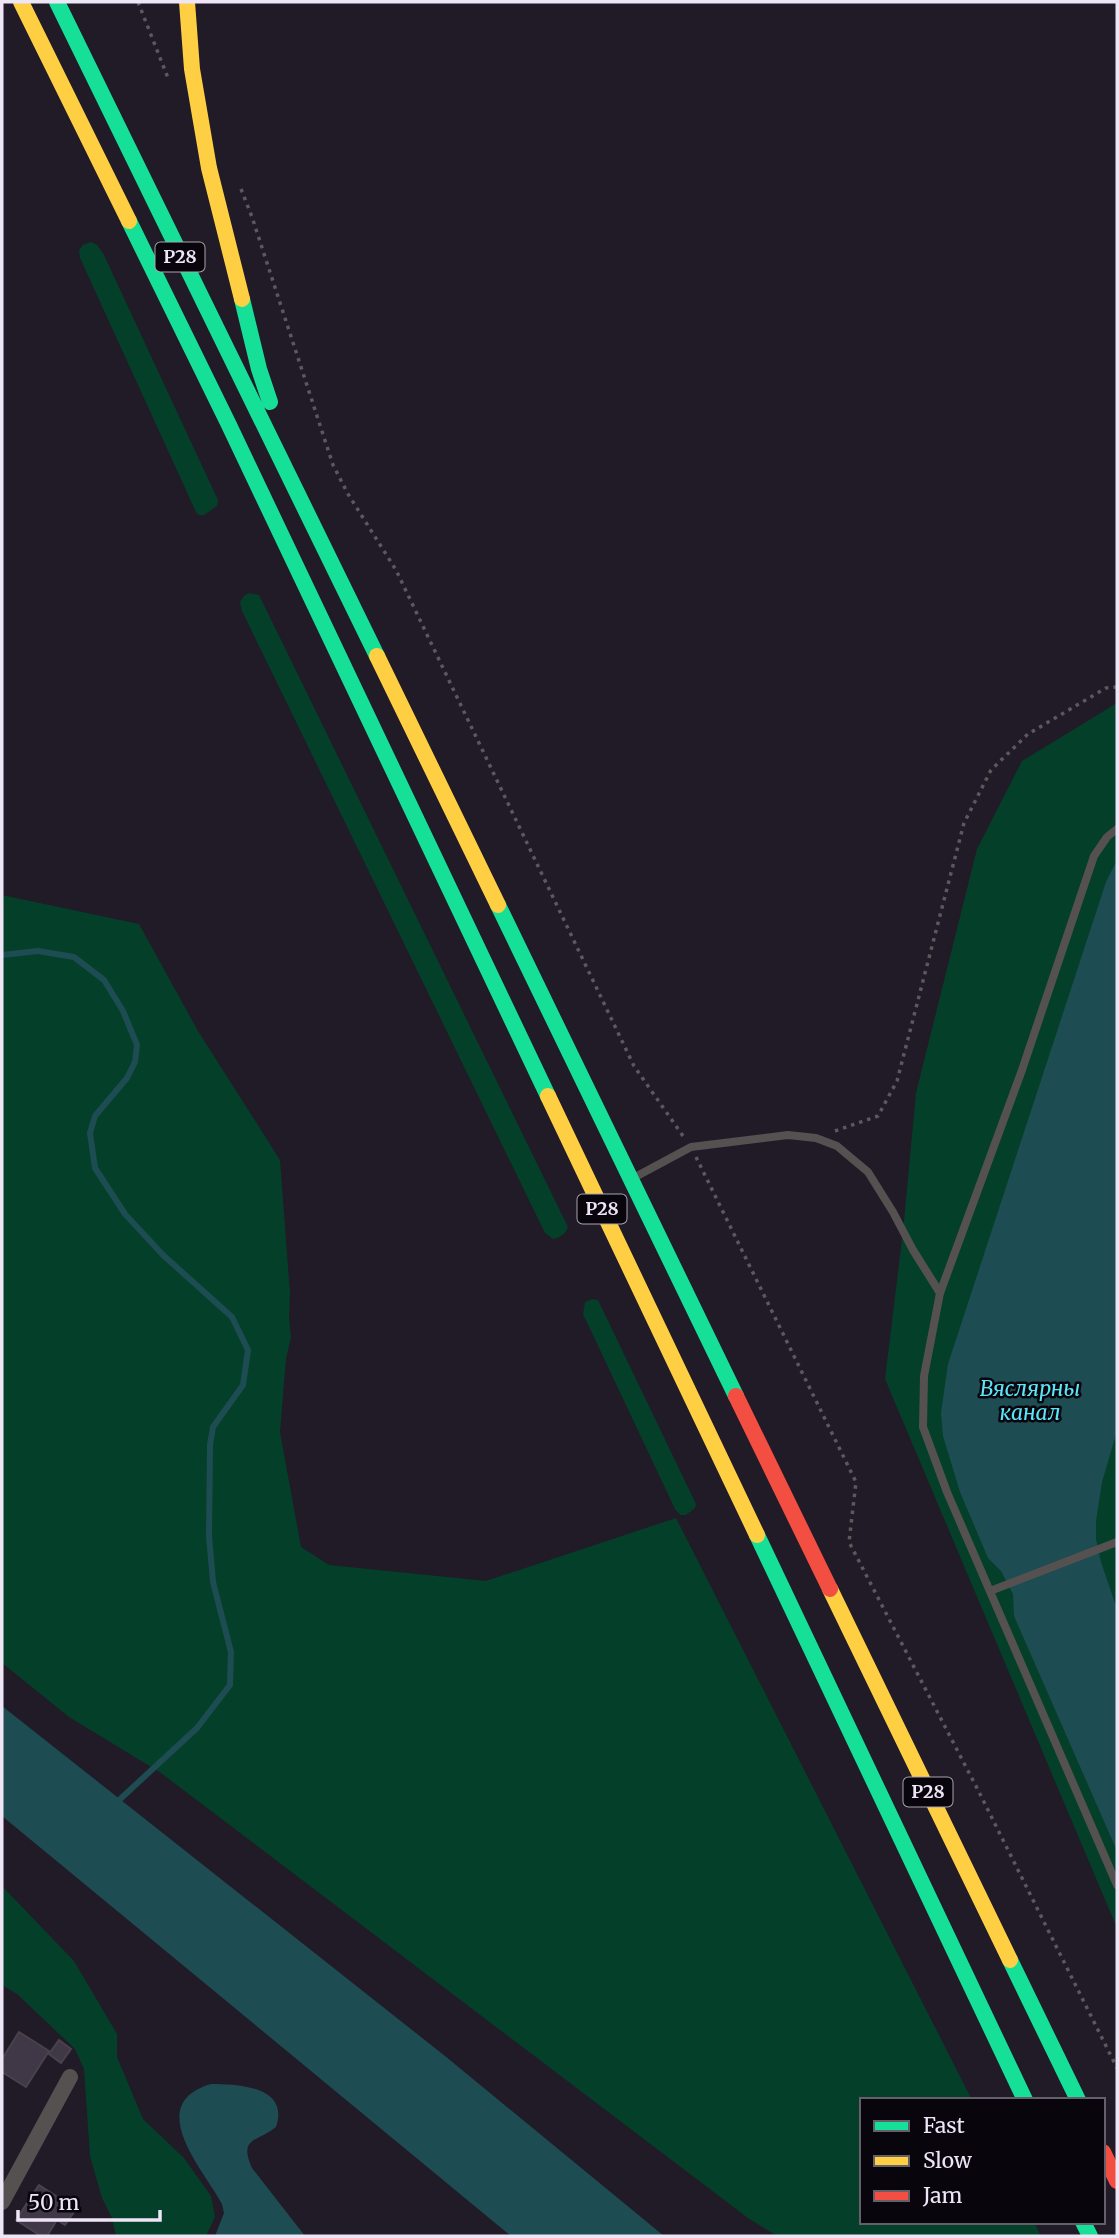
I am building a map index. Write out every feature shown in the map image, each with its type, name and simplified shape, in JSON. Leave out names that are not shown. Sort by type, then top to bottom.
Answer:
[{"type":"highway","name":"Р28","points":[[21,2],[241,450],[1024,2098]]},
{"type":"highway","name":"Р28","points":[[57,2],[1077,2098]]},
{"type":"highway","points":[[187,2],[192,69],[209,168],[259,369],[307,512]]},
{"type":"highway","points":[[1105,2156],[1117,2181]]},
{"type":"street","points":[[2,2202],[70,2077]]},
{"type":"lane","points":[[1117,829],[1107,837],[1094,856],[1022,1069],[940,1293],[924,1376],[923,1427],[947,1492],[993,1590],[1117,1885]]},
{"type":"lane","points":[[632,1180],[691,1147],[788,1135],[816,1138],[837,1146],[868,1172],[940,1293]]},
{"type":"lane","points":[[993,1590],[1117,1542]]},
{"type":"path","points":[[138,2],[170,85]]},
{"type":"path","points":[[240,188],[252,217],[333,465],[396,570],[634,1066],[691,1147],[856,1482],[849,1542],[979,1792],[1117,2068]]},
{"type":"path","points":[[816,1138],[878,1116],[897,1081],[964,823],[991,770],[1028,734],[1106,688],[1117,687]]},
{"type":"shaded area","points":[[91,242],[103,253],[218,500],[217,506],[204,515],[196,512],[80,258],[79,250]]},
{"type":"shaded area","points":[[249,593],[259,595],[568,1227],[560,1236],[553,1239],[545,1233],[242,611],[240,602]]},
{"type":"shaded area","points":[[1117,703],[1117,1928],[885,1379],[916,1093],[977,849],[1022,761]]},
{"type":"shaded area","points":[[2,895],[139,924],[198,1031],[280,1160],[291,1337],[286,1359],[280,1432],[301,1547],[329,1565],[486,1581],[676,1518],[971,2098],[860,2098],[860,2224],[1035,2224],[1041,2236],[777,2236],[748,2218],[161,1773],[69,1717],[2,1663]]},
{"type":"shaded area","points":[[598,1300],[696,1504],[686,1515],[680,1515],[675,1509],[583,1314],[585,1302]]},
{"type":"shaded area","points":[[2,1886],[74,1961],[117,2034],[117,2057],[143,2119],[184,2158],[211,2196],[215,2217],[206,2236],[116,2236],[90,2156],[84,2069],[75,2049],[17,1994],[2,1985]]},
{"type":"water","name":"Вяслярны канал","points":[[1117,860],[1117,1431],[1102,1482],[1096,1539],[1117,1609],[1117,1851],[1014,1616],[1013,1594],[1001,1571],[988,1558],[960,1492],[943,1436],[941,1413],[948,1364],[1106,882]]},
{"type":"water","points":[[2,1706],[445,2056],[664,2236],[511,2236],[2,1816]]},
{"type":"water","points":[[211,2084],[258,2090],[268,2095],[275,2103],[278,2113],[276,2127],[249,2145],[248,2158],[252,2168],[305,2236],[215,2236],[224,2213],[222,2204],[192,2156],[180,2122],[181,2106],[191,2093]]},
{"type":"building","points":[[19,2032],[49,2051],[26,2087],[2,2072],[2,2059]]},
{"type":"building","points":[[59,2040],[71,2049],[61,2063],[49,2054]]},
{"type":"building","points":[[39,2185],[76,2209],[65,2225],[57,2220],[47,2236],[41,2236],[16,2220]]},
{"type":"waterway","points":[[2,955],[38,951],[74,957],[104,980],[123,1011],[137,1045],[135,1062],[127,1078],[95,1116],[90,1133],[95,1168],[125,1214],[163,1255],[232,1317],[248,1350],[243,1385],[213,1427],[210,1445],[209,1536],[213,1582],[231,1652],[230,1685],[197,1728],[117,1802]]},
{"type":"traffic: fast","points":[[57,2],[377,656]]},
{"type":"traffic: fast","points":[[129,221],[548,1096]]},
{"type":"traffic: fast","points":[[242,299],[270,402]]},
{"type":"traffic: fast","points":[[498,905],[736,1396]]},
{"type":"traffic: fast","points":[[757,1535],[1024,2098]]},
{"type":"traffic: fast","points":[[1010,1960],[1077,2098]]},
{"type":"traffic: fast","points":[[1084,2224],[1090,2236]]},
{"type":"traffic: slow","points":[[21,2],[129,221]]},
{"type":"traffic: slow","points":[[187,2],[192,69],[209,168],[242,299]]},
{"type":"traffic: slow","points":[[377,656],[498,905]]},
{"type":"traffic: slow","points":[[548,1096],[757,1535]]},
{"type":"traffic: slow","points":[[830,1589],[1010,1960]]},
{"type":"traffic: jam","points":[[736,1396],[830,1589]]},
{"type":"traffic: jam","points":[[1105,2156],[1117,2181]]}]
